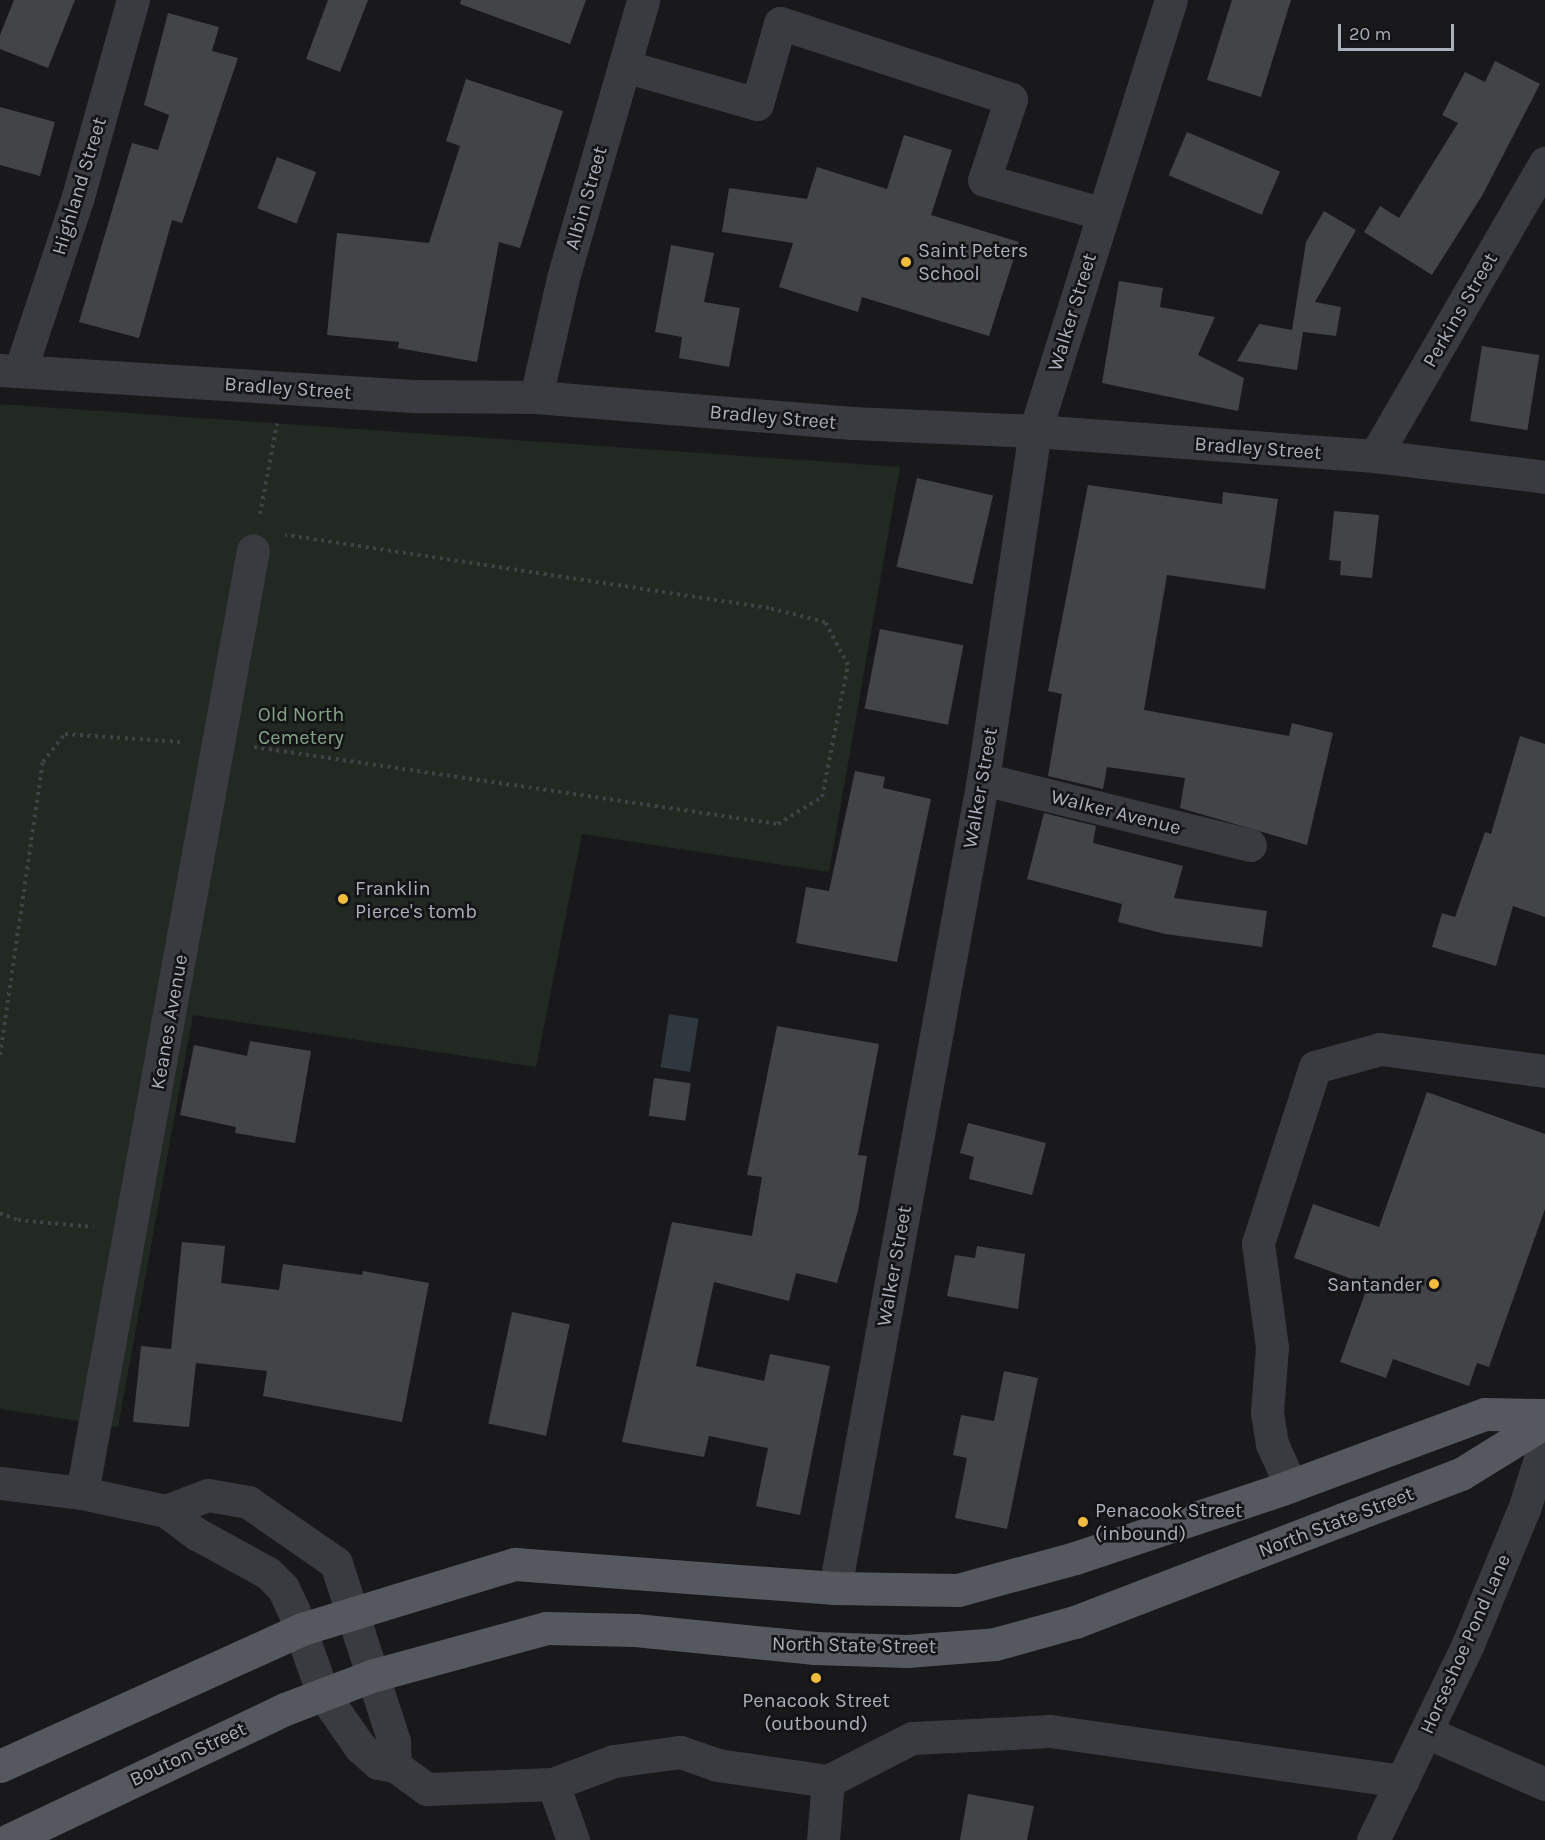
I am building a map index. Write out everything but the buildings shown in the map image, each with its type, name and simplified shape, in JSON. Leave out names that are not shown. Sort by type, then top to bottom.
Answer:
[{"type":"main road","points":[[0,1766],[302,1629],[354,1611],[515,1564],[835,1588],[958,1590],[1075,1558],[1291,1486],[1485,1414],[1545,1416]]},
{"type":"main road","name":"North State Street","points":[[371,1676],[546,1628],[635,1630],[815,1648],[907,1651],[995,1644],[1075,1622],[1461,1474],[1545,1422]]},
{"type":"main road","name":"Bouton Street","points":[[9,1840],[323,1694],[371,1676]]},
{"type":"street","name":"Highland Street","points":[[10,370],[76,200],[133,0]]},
{"type":"street","name":"Albin Street","points":[[536,398],[563,278],[643,0]]},
{"type":"street","name":"Walker Street","points":[[835,1588],[983,779],[1035,431],[1171,0]]},
{"type":"street","points":[[624,66],[757,104],[780,23],[1011,99],[984,180],[1103,214]]},
{"type":"street","name":"Perkins Street","points":[[1375,456],[1545,163]]},
{"type":"street","name":"Bradley Street","points":[[10,370],[283,388],[536,398],[852,423],[1035,431],[1375,456],[1545,477]]},
{"type":"street","name":"Keanes Avenue","points":[[82,1493],[253,550]]},
{"type":"street","name":"Walker Avenue","points":[[983,779],[1250,845]]},
{"type":"street","points":[[1291,1486],[1272,1444],[1267,1412],[1272,1347],[1258,1243],[1315,1067],[1380,1049],[1545,1071]]},
{"type":"street","name":"Horseshoe Pond Lane","points":[[1373,1840],[1426,1732],[1515,1530],[1545,1443]]},
{"type":"street","points":[[0,1483],[82,1493],[166,1511],[197,1534],[268,1573],[283,1588],[302,1629],[323,1694],[360,1747],[378,1763],[394,1766],[427,1789],[553,1784],[614,1761],[680,1752],[717,1765],[828,1781],[912,1738],[1050,1731],[1402,1781]]},
{"type":"street","points":[[166,1511],[208,1495],[248,1502],[336,1563],[354,1611],[371,1676],[394,1741],[394,1766]]},
{"type":"street","points":[[1426,1732],[1545,1784]]},
{"type":"street","points":[[824,1840],[828,1781]]},
{"type":"street","points":[[553,1784],[573,1840]]},
{"type":"path","points":[[253,550],[283,388]]},
{"type":"path","points":[[0,1055],[43,762],[65,734],[219,745],[778,824],[822,797],[839,727],[848,665],[825,622],[769,608],[354,543],[274,534],[253,550]]},
{"type":"path","points":[[0,1213],[18,1220],[130,1230]]},
{"type":"green space","name":"Old North Cemetery","points":[[0,404],[900,467],[829,872],[582,834],[536,1067],[193,1015],[118,1427],[0,1409]]},
{"type":"shaded area","points":[[669,1014],[699,1019],[690,1072],[661,1067]]},
{"type":"place","name":"Saint Peters School","points":[[906,262]]},
{"type":"place","name":"Franklin Pierce's tomb","points":[[343,899]]},
{"type":"place","name":"Santander","points":[[1434,1284]]},
{"type":"place","name":"Penacook Street (inbound)","points":[[1083,1522]]},
{"type":"place","name":"Penacook Street (outbound)","points":[[816,1678]]}]
